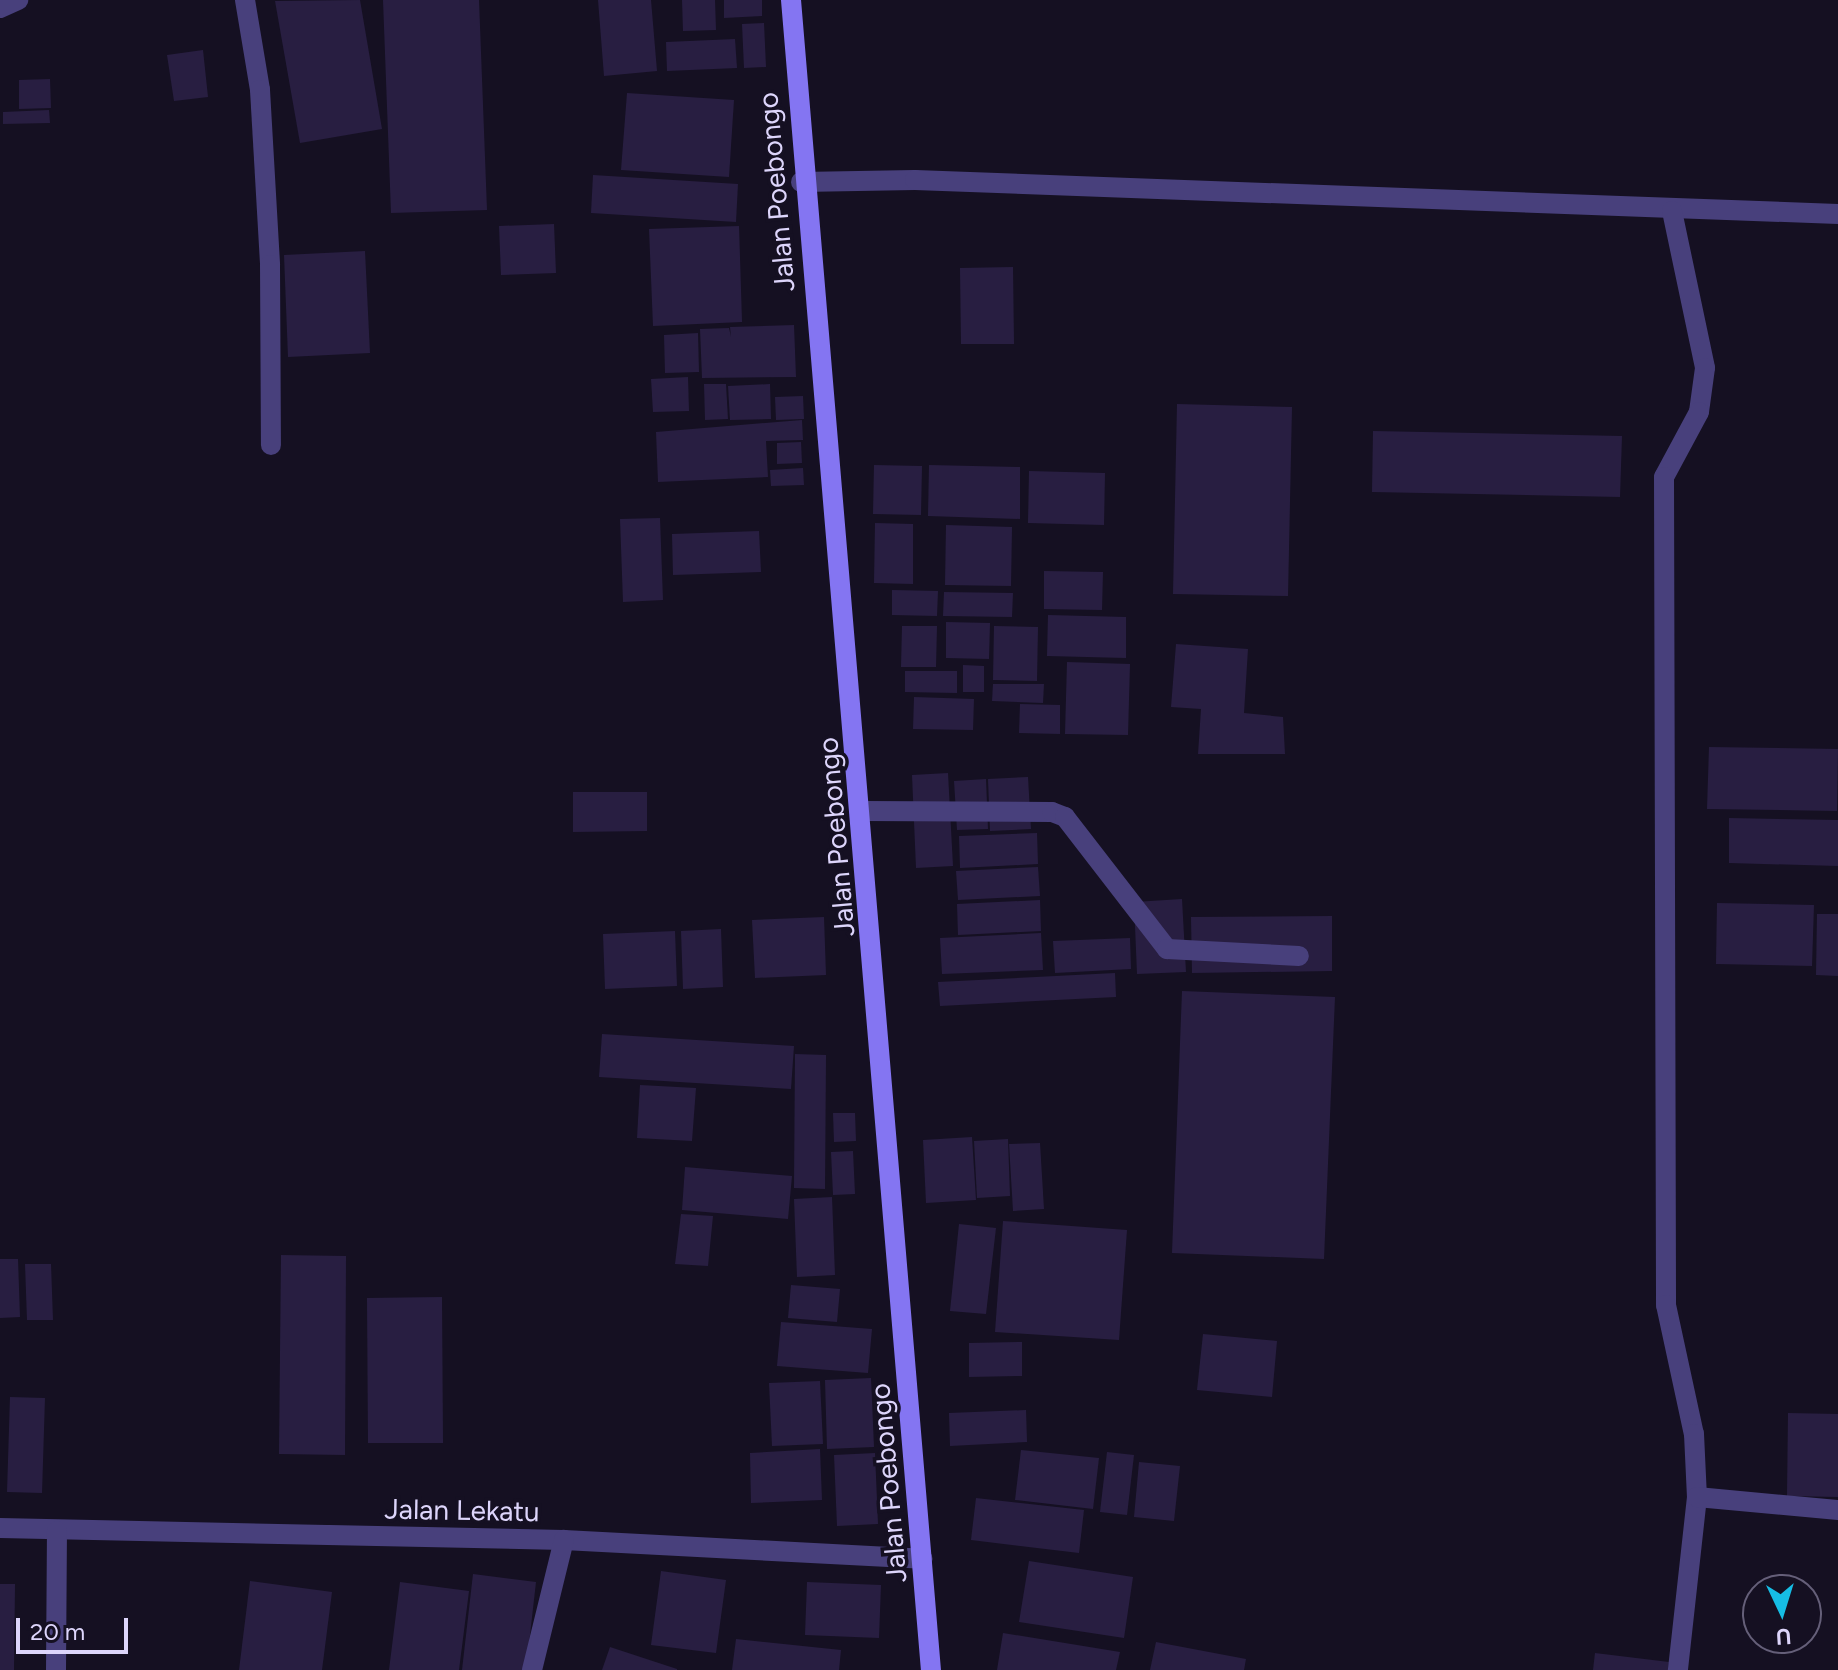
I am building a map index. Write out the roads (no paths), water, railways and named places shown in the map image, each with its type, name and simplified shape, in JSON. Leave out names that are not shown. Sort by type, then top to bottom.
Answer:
[{"type":"main road","name":"Jalan Poebongo","points":[[791,0],[801,182],[863,811],[931,1670]]},
{"type":"street","points":[[0,8],[18,0]]},
{"type":"street","points":[[245,0],[265,169],[271,445]]},
{"type":"street","points":[[801,182],[915,180],[1672,211],[1838,214]]},
{"type":"street","points":[[1672,211],[1705,368],[1699,412],[1664,477],[1666,1305],[1694,1434],[1697,1497],[1678,1670]]},
{"type":"street","points":[[863,811],[1052,812],[1065,817],[1167,949],[1299,956]]},
{"type":"street","points":[[1697,1497],[1838,1510]]},
{"type":"street","name":"Jalan Lekatu","points":[[0,1528],[564,1540],[922,1559]]},
{"type":"street","points":[[56,1670],[57,1531]]},
{"type":"street","points":[[532,1670],[564,1540]]}]
